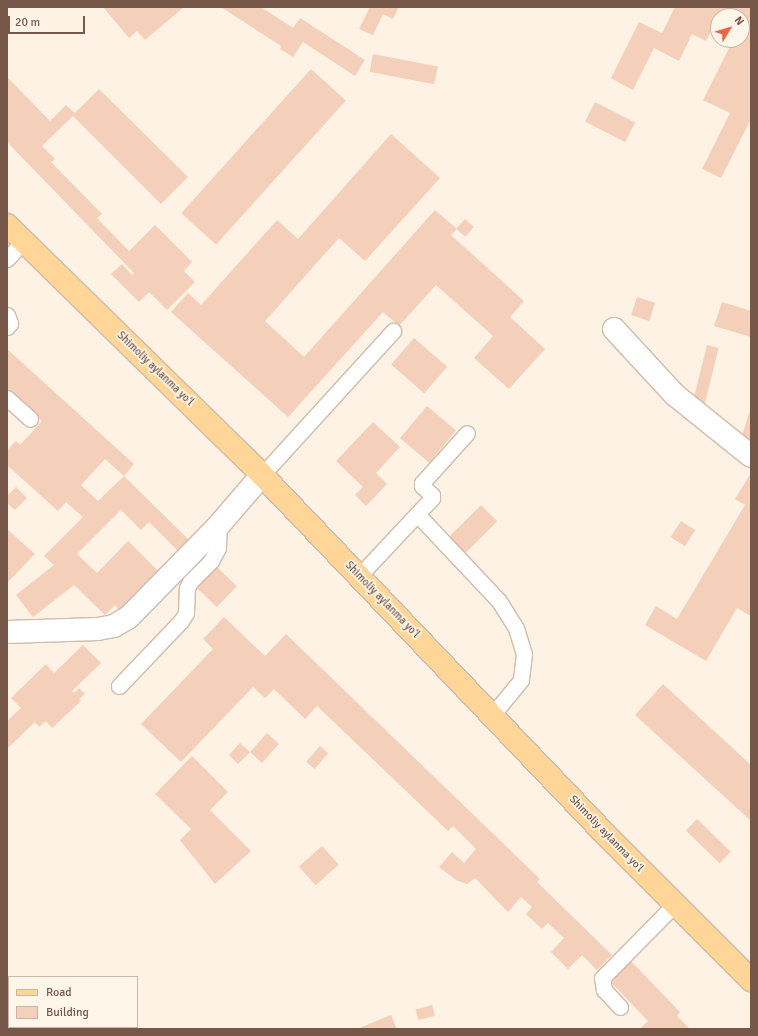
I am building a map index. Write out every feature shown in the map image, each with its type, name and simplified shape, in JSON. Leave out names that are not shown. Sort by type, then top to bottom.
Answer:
[{"type":"main road","name":"Shimoliy aylanma yoʻl","points":[[7,225],[262,475],[675,904],[751,980]]},
{"type":"street","points":[[614,329],[675,395],[751,456]]},
{"type":"street","points":[[7,632],[98,629],[114,626],[129,617],[219,525],[262,475]]},
{"type":"lane","points":[[7,259],[23,241]]},
{"type":"lane","points":[[7,315],[10,323],[7,327]]},
{"type":"lane","points":[[262,475],[393,331]]},
{"type":"lane","points":[[7,398],[30,419]]},
{"type":"lane","points":[[359,576],[432,498],[432,495],[422,486],[422,483],[467,433]]},
{"type":"lane","points":[[417,514],[500,601],[516,628],[524,654],[521,680],[492,715]]},
{"type":"lane","points":[[119,686],[181,622],[186,613],[187,588],[190,582],[211,561],[218,548],[219,525]]},
{"type":"lane","points":[[620,1007],[604,990],[602,978],[675,904]]},
{"type":"building","points":[[103,7],[184,7],[145,40],[137,31],[129,38]]},
{"type":"building","points":[[221,7],[261,7],[293,28],[300,18],[365,60],[355,76],[303,42],[293,57],[280,49],[281,46]]},
{"type":"building","points":[[370,7],[399,7],[393,19],[383,14],[373,35],[359,29]]},
{"type":"building","points":[[675,7],[751,7],[751,119],[721,178],[702,169],[730,113],[703,100],[729,48],[750,48],[750,8],[710,8],[710,33],[706,41],[692,34],[679,61],[654,48],[633,90],[611,78],[639,22],[662,33]]},
{"type":"building","points":[[373,54],[438,67],[434,84],[370,72]]},
{"type":"building","points":[[311,69],[346,100],[216,245],[181,213]]},
{"type":"building","points":[[7,77],[50,121],[66,105],[75,113],[99,89],[188,177],[161,204],[73,116],[42,146],[55,159],[51,162],[102,214],[97,218],[129,251],[155,225],[192,262],[184,271],[195,282],[167,310],[149,292],[139,302],[111,274],[122,264],[132,275],[134,273],[7,142]]},
{"type":"building","points":[[595,102],[635,122],[625,142],[585,122]]},
{"type":"building","points":[[391,134],[440,178],[365,261],[339,238],[265,321],[304,357],[435,210],[457,229],[451,235],[524,301],[510,317],[545,349],[509,389],[474,358],[493,336],[436,285],[399,326],[383,312],[288,417],[171,312],[188,293],[201,305],[277,220],[298,239]]},
{"type":"building","points":[[465,219],[474,227],[465,237],[456,229]]},
{"type":"building","points":[[637,297],[655,303],[649,321],[631,315]]},
{"type":"building","points":[[722,302],[751,311],[751,337],[714,326]]},
{"type":"building","points":[[414,338],[447,367],[424,393],[391,364]]},
{"type":"building","points":[[707,345],[719,348],[705,404],[693,401]]},
{"type":"building","points":[[7,349],[134,464],[124,476],[192,543],[181,554],[149,522],[141,530],[121,510],[77,554],[97,573],[128,541],[160,573],[122,613],[115,605],[105,615],[74,585],[33,617],[16,595],[54,565],[44,556],[83,517],[66,502],[58,511],[7,465],[7,450],[16,441],[20,445],[42,421],[7,390]],"holes":[[[105,459],[124,476],[98,501],[81,485]]]},
{"type":"building","points":[[427,406],[456,430],[429,463],[400,438]]},
{"type":"building","points":[[751,407],[751,444],[741,439]]},
{"type":"building","points":[[373,422],[400,447],[376,473],[387,484],[366,506],[355,495],[363,487],[336,461]]},
{"type":"building","points":[[751,473],[751,616],[737,608],[706,661],[645,625],[656,606],[677,619],[745,505],[735,499]]},
{"type":"building","points":[[16,487],[27,498],[15,510],[7,503],[7,496]]},
{"type":"building","points":[[481,505],[497,521],[462,557],[446,540]]},
{"type":"building","points":[[681,521],[695,530],[685,546],[671,537]]},
{"type":"building","points":[[7,529],[35,554],[7,583]]},
{"type":"building","points":[[216,566],[237,586],[217,607],[196,587]]},
{"type":"building","points":[[224,617],[265,656],[286,634],[540,879],[537,882],[612,955],[597,970],[582,955],[568,969],[551,952],[564,938],[548,923],[542,929],[526,914],[532,907],[521,897],[508,912],[475,878],[467,884],[456,880],[439,867],[452,852],[464,863],[476,849],[453,826],[448,831],[317,706],[305,719],[274,689],[265,698],[253,687],[181,762],[141,724],[213,649],[203,639]]},
{"type":"building","points":[[83,645],[101,663],[72,691],[74,693],[79,688],[85,694],[79,699],[81,701],[52,728],[46,721],[39,727],[35,722],[7,749],[7,721],[21,708],[11,698],[46,664],[54,673]]},
{"type":"building","points":[[663,684],[751,765],[751,821],[635,715]]},
{"type":"building","points":[[267,733],[279,744],[262,763],[250,752]]},
{"type":"building","points":[[240,743],[250,752],[238,764],[229,755]]},
{"type":"building","points":[[320,746],[328,753],[315,769],[306,762]]},
{"type":"building","points":[[192,756],[228,792],[210,810],[251,851],[215,884],[180,840],[191,829],[155,794]]},
{"type":"building","points":[[697,819],[731,852],[720,863],[686,831]]},
{"type":"building","points":[[322,846],[339,865],[316,885],[299,867]]},
{"type":"building","points":[[628,958],[680,1012],[677,1016],[690,1029],[640,1029],[648,1021],[607,978]]},
{"type":"building","points":[[432,1005],[435,1016],[418,1020],[416,1009]]},
{"type":"building","points":[[391,1015],[397,1029],[357,1029]]}]
